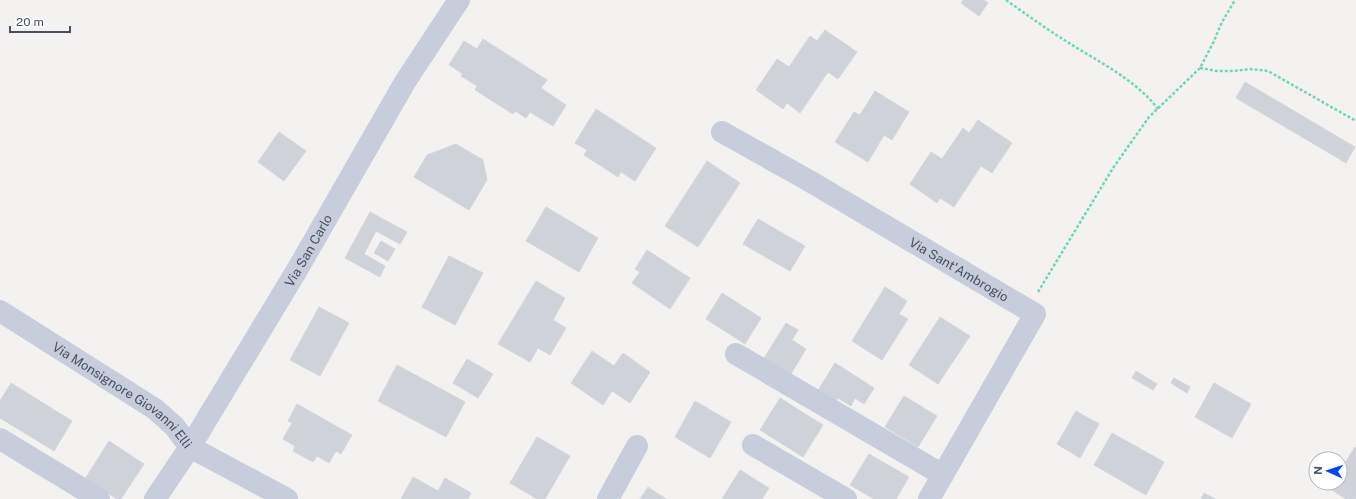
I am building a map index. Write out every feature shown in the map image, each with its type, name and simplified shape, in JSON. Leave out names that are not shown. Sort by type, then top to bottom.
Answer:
[{"type":"street","name":"Via San Carlo","points":[[154,499],[190,447],[327,219],[405,82],[459,0]]},
{"type":"street","name":"Via Sant'Ambrogio","points":[[722,132],[806,179],[1028,310]]},
{"type":"street","points":[[929,499],[1035,314],[1028,310]]},
{"type":"street","name":"Via Monsignore Giovanni Elli","points":[[0,312],[155,409],[174,426],[190,447],[287,499]]},
{"type":"street","points":[[736,354],[943,476]]},
{"type":"street","points":[[0,439],[99,499]]},
{"type":"street","points":[[752,445],[846,499]]},
{"type":"street","points":[[608,499],[637,446]]},
{"type":"path","points":[[1006,0],[1136,86],[1150,98],[1158,109]]},
{"type":"path","points":[[1028,310],[1113,168],[1149,117],[1200,68],[1222,22],[1235,0]]},
{"type":"path","points":[[1200,68],[1217,71],[1251,69],[1268,71],[1356,120]]},
{"type":"building","points":[[963,0],[984,0],[988,3],[979,16],[961,3]]},
{"type":"building","points":[[825,30],[857,52],[838,79],[828,72],[800,113],[787,103],[783,109],[756,90],[777,59],[789,67],[810,36],[817,41]]},
{"type":"building","points":[[483,39],[547,80],[541,88],[566,105],[553,126],[530,112],[526,118],[515,111],[513,114],[475,90],[477,86],[461,76],[463,74],[449,65],[464,41],[477,49]]},
{"type":"building","points":[[1245,82],[1355,147],[1346,163],[1236,98]]},
{"type":"building","points":[[875,91],[909,112],[892,140],[884,135],[868,162],[835,142],[854,112],[860,115]]},
{"type":"building","points":[[596,109],[656,148],[635,181],[621,172],[618,177],[584,155],[587,150],[575,143]]},
{"type":"building","points":[[978,120],[1012,143],[992,173],[981,166],[954,207],[940,198],[937,203],[910,184],[931,152],[942,159],[963,128],[969,133]]},
{"type":"building","points":[[279,132],[306,151],[284,181],[258,162]]},
{"type":"building","points":[[456,144],[483,160],[487,180],[469,210],[414,177],[427,155]]},
{"type":"building","points":[[707,161],[740,183],[698,247],[665,226]]},
{"type":"building","points":[[546,207],[598,238],[579,272],[526,241]]},
{"type":"building","points":[[370,212],[407,232],[400,244],[376,231],[364,254],[385,266],[380,277],[345,258]]},
{"type":"building","points":[[758,219],[805,246],[790,271],[743,244]]},
{"type":"building","points":[[381,241],[395,249],[388,261],[374,253]]},
{"type":"building","points":[[647,250],[690,278],[670,309],[632,283],[640,272],[635,269]]},
{"type":"building","points":[[449,256],[483,273],[455,325],[422,307]]},
{"type":"building","points":[[536,281],[565,298],[553,320],[566,328],[550,355],[538,348],[530,362],[498,344]]},
{"type":"building","points":[[885,287],[907,301],[899,314],[908,319],[882,360],[852,341]]},
{"type":"building","points":[[722,293],[761,318],[745,344],[706,319]]},
{"type":"building","points":[[319,307],[349,323],[320,376],[290,360]]},
{"type":"building","points":[[940,317],[970,336],[938,384],[909,365]]},
{"type":"building","points":[[786,323],[798,330],[792,340],[806,349],[789,377],[763,360]]},
{"type":"building","points":[[592,351],[614,366],[623,353],[650,372],[630,403],[612,391],[603,405],[571,383]]},
{"type":"building","points":[[467,359],[493,374],[478,398],[453,383]]},
{"type":"building","points":[[835,363],[874,388],[864,404],[855,398],[851,406],[838,398],[835,403],[817,392]]},
{"type":"building","points":[[397,365],[465,402],[446,437],[378,401]]},
{"type":"building","points":[[1136,371],[1157,384],[1153,390],[1132,378]]},
{"type":"building","points":[[1174,378],[1190,387],[1187,393],[1171,383]]},
{"type":"building","points":[[11,383],[72,421],[54,451],[0,418],[0,401]]},
{"type":"building","points":[[1214,383],[1251,404],[1232,438],[1195,417]]},
{"type":"building","points":[[904,396],[937,416],[918,447],[885,427]]},
{"type":"building","points":[[780,398],[823,425],[803,457],[760,430]]},
{"type":"building","points":[[695,401],[731,422],[710,458],[675,437]]},
{"type":"building","points":[[297,404],[352,435],[341,454],[336,451],[329,463],[317,456],[313,462],[293,451],[295,446],[283,439],[292,423],[288,421]]},
{"type":"building","points":[[1076,411],[1099,424],[1080,458],[1057,444]]},
{"type":"building","points":[[1112,433],[1164,462],[1146,495],[1094,465]]},
{"type":"building","points":[[537,437],[570,456],[545,499],[537,499],[510,483]]},
{"type":"building","points":[[109,441],[144,464],[121,499],[117,499],[85,479]]},
{"type":"building","points":[[1355,447],[1356,499],[1346,499],[1334,491],[1348,491],[1348,458]]},
{"type":"building","points":[[869,454],[909,477],[896,499],[874,499],[850,485]]},
{"type":"building","points":[[740,470],[769,488],[762,499],[722,499]]},
{"type":"building","points":[[413,477],[438,491],[445,478],[471,493],[468,499],[401,499]]},
{"type":"building","points":[[648,487],[666,499],[640,499]]},
{"type":"building","points":[[1204,493],[1215,499],[1201,499]]}]
